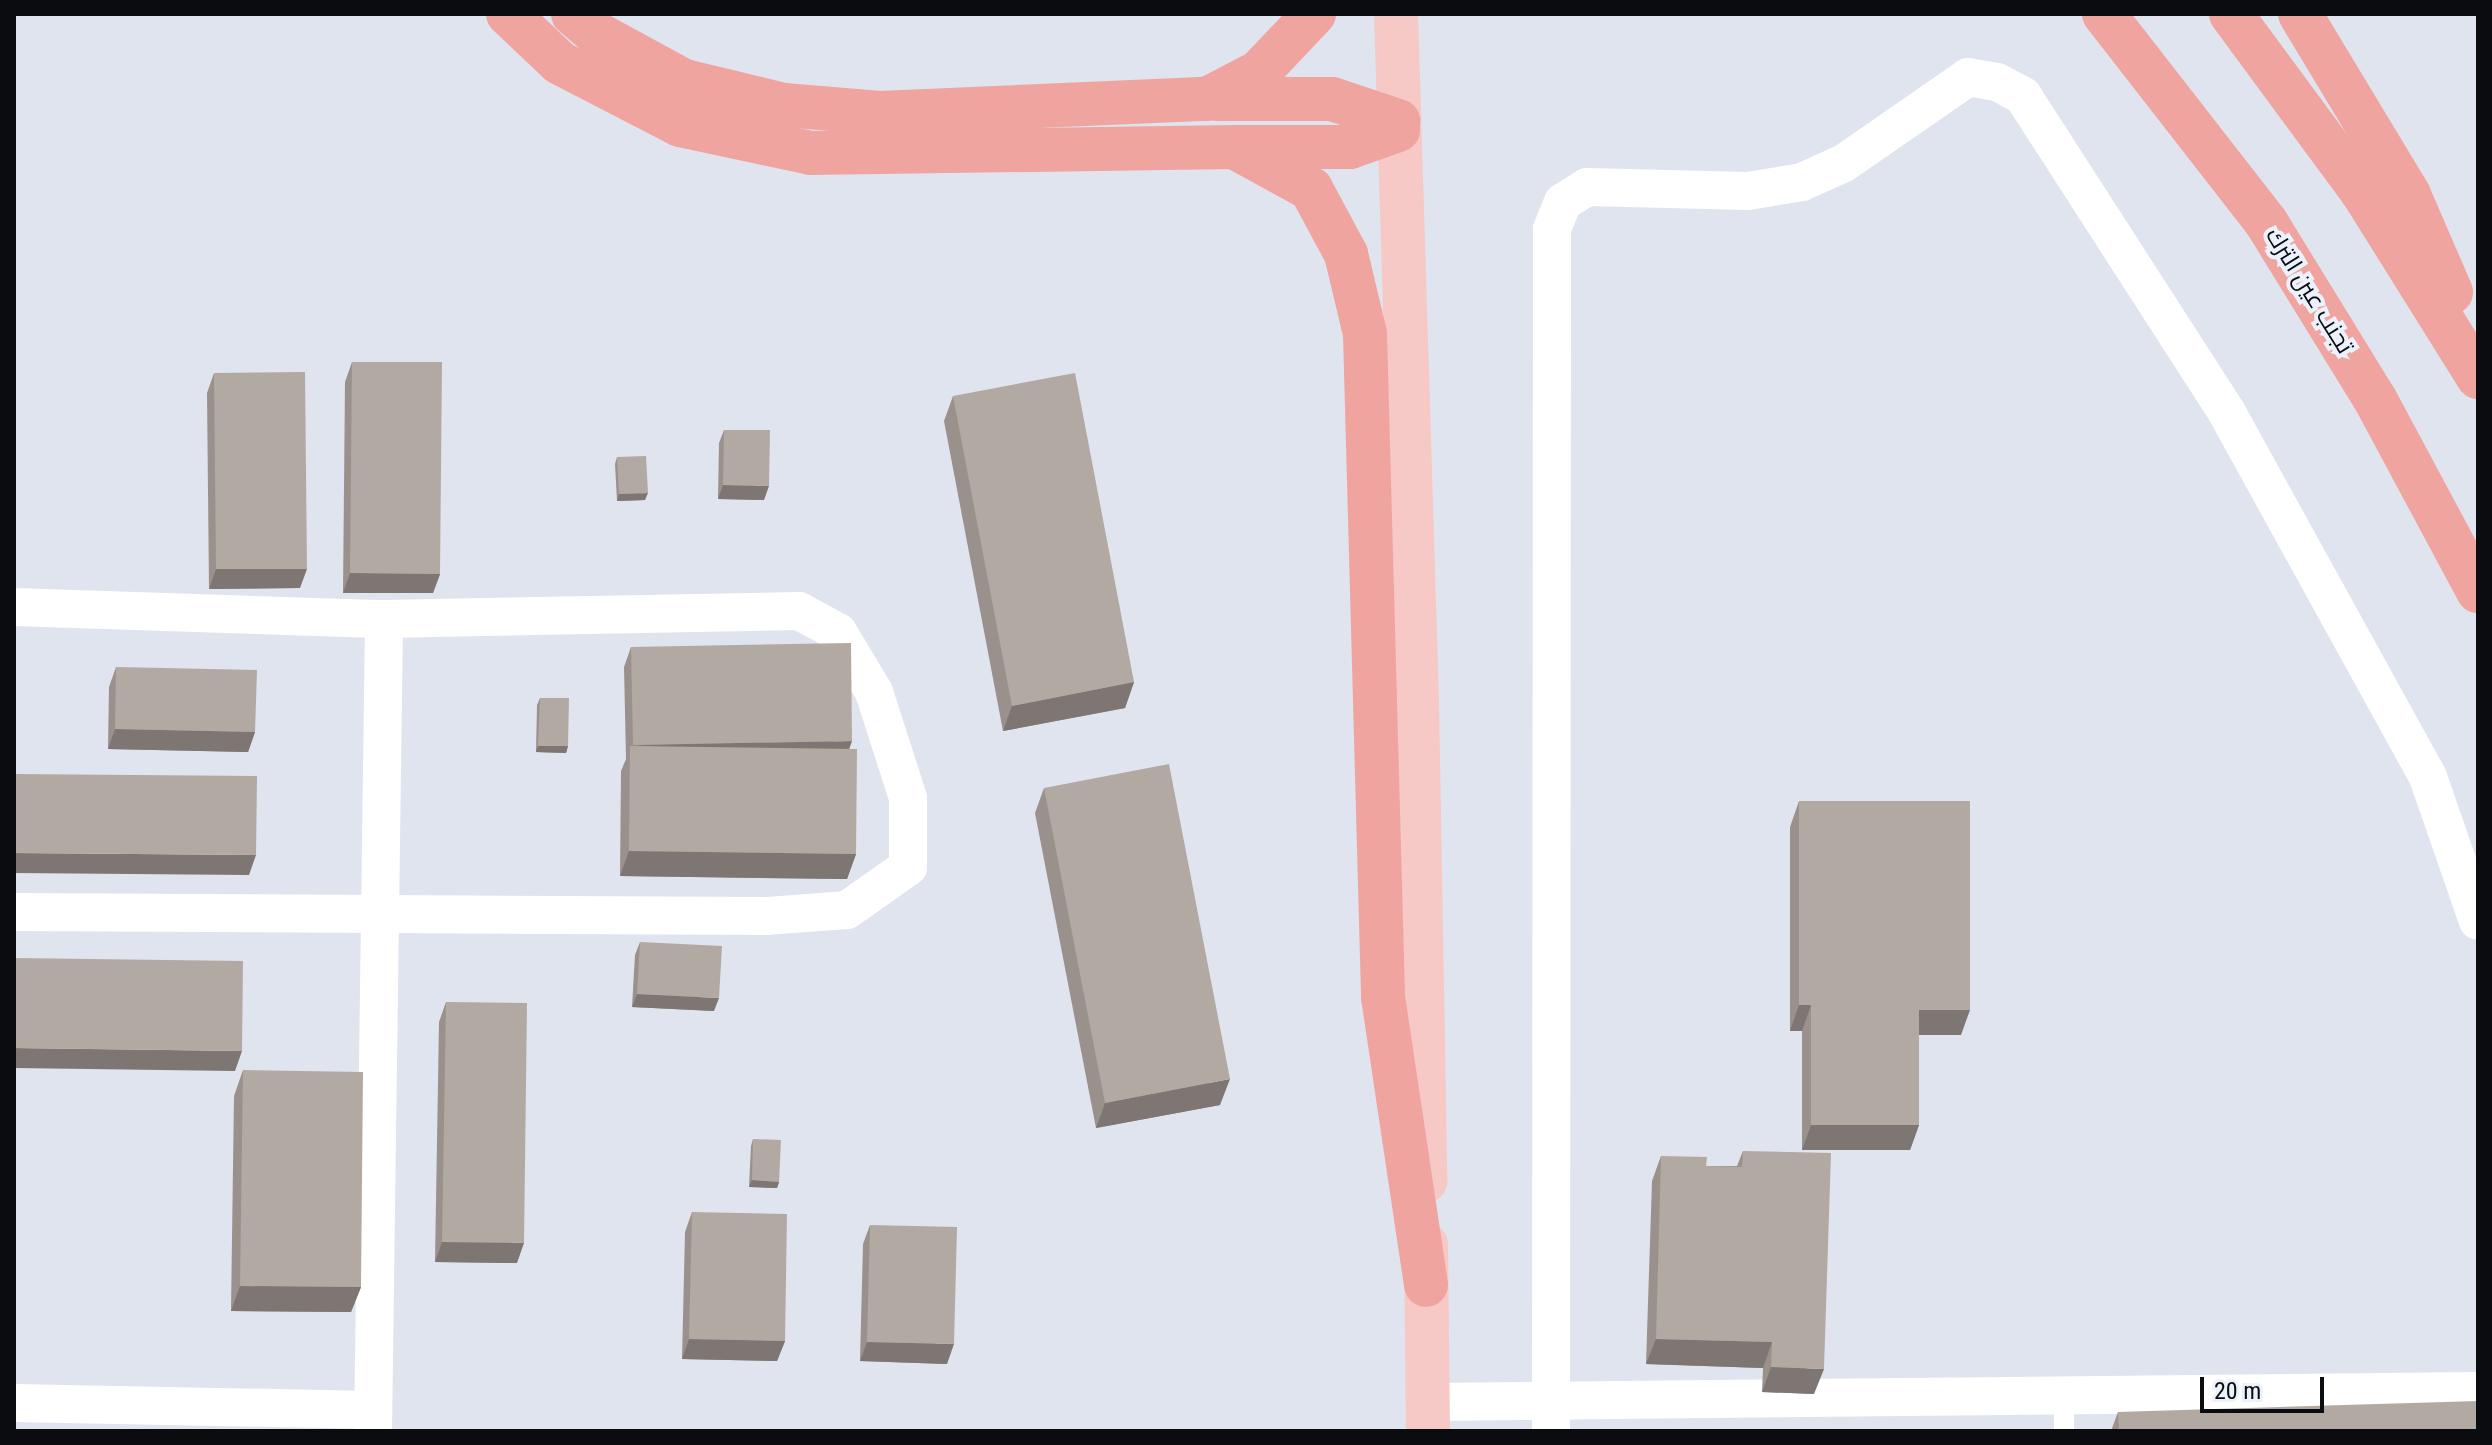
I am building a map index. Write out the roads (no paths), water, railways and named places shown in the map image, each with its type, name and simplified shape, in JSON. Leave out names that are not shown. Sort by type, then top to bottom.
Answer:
[{"type":"highway","points":[[508,14],[560,63],[680,125],[811,153],[1350,147],[1398,126]]},
{"type":"highway","points":[[573,14],[596,33],[684,81],[784,105],[880,113],[1207,99],[1332,99],[1398,126]]},
{"type":"highway","points":[[1207,99],[1259,72],[1314,14]]},
{"type":"highway","name":"تجنب عين الترك","points":[[2104,14],[2266,222],[2375,399],[2478,591]]},
{"type":"highway","points":[[2231,14],[2363,193],[2478,377]]},
{"type":"highway","points":[[2300,14],[2409,195],[2478,353]]},
{"type":"highway","points":[[1234,147],[1311,189],[1346,254],[1365,334],[1383,997],[1426,1285]]},
{"type":"main road","points":[[1396,14],[1418,718],[1428,1416]]},
{"type":"street","points":[[1551,1416],[1552,229],[1563,202],[1587,187],[1748,191],[1802,182],[1844,163],[1968,77],[1997,82],[2023,96],[2256,465],[2428,777],[2478,921]]},
{"type":"street","points":[[14,607],[384,619],[799,611],[838,632],[874,692],[908,798],[908,867],[847,910],[768,916],[14,912]]},
{"type":"street","points":[[14,1403],[373,1420],[384,619]]},
{"type":"street","points":[[1428,1416],[2064,1413],[2478,1391]]}]
